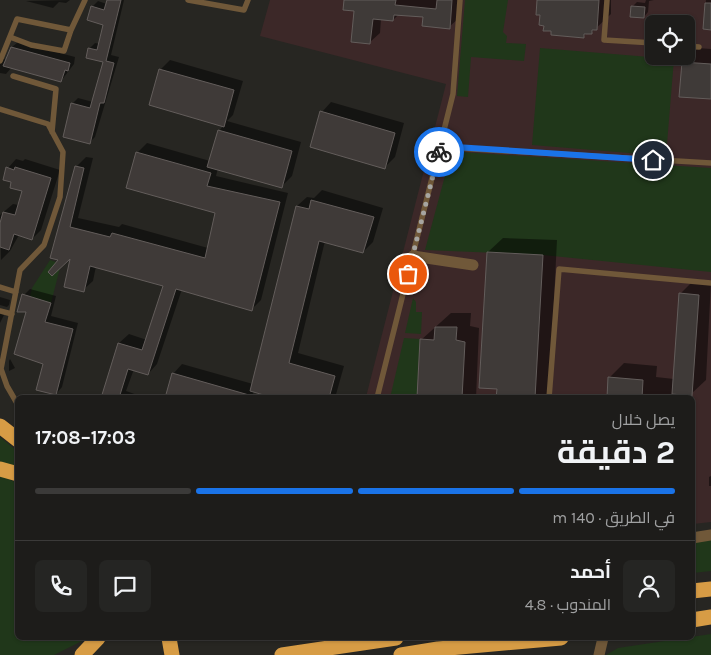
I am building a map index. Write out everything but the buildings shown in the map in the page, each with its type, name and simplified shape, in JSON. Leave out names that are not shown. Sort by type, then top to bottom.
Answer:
[{"type":"highway","points":[[0,426],[15,438]]},
{"type":"highway","points":[[0,470],[15,473]]},
{"type":"highway","points":[[695,591],[711,588]]},
{"type":"highway","points":[[695,620],[711,617]]},
{"type":"highway","points":[[82,655],[96,640]]},
{"type":"highway","points":[[282,655],[377,640]]},
{"type":"highway","points":[[401,655],[438,649],[539,640]]},
{"type":"highway","points":[[423,655],[438,649]]},
{"type":"street","points":[[413,256],[473,265]]},
{"type":"street","points":[[695,538],[711,535]]},
{"type":"street","points":[[599,655],[603,640]]},
{"type":"lane","points":[[10,37],[31,46],[64,51],[71,30],[85,0]]},
{"type":"lane","points":[[188,0],[244,10],[248,0]]},
{"type":"lane","points":[[378,395],[453,94],[460,0]]},
{"type":"lane","points":[[607,0],[604,40],[645,42]]},
{"type":"lane","points":[[0,61],[17,20],[71,30]]},
{"type":"lane","points":[[695,47],[699,47]]},
{"type":"lane","points":[[13,76],[56,89],[52,132]]},
{"type":"lane","points":[[0,109],[48,124],[63,152],[60,198],[44,245],[20,270],[8,341],[1,369],[15,401]]},
{"type":"lane","points":[[440,146],[711,163]]},
{"type":"lane","points":[[549,395],[559,269],[711,283]]},
{"type":"lane","points":[[0,287],[16,292]]},
{"type":"lane","points":[[0,311],[12,314]]},
{"type":"lane","points":[[0,340],[8,341]]},
{"type":"shaded area","points":[[270,0],[711,0],[711,522],[695,524],[695,395],[367,395],[446,84],[260,36]]},
{"type":"green space","points":[[465,0],[508,0],[503,32],[507,36],[506,43],[526,44],[524,61],[471,57],[468,97],[457,96]]},
{"type":"green space","points":[[540,48],[645,57],[645,65],[674,65],[666,156],[532,145]]},
{"type":"green space","points":[[460,152],[711,168],[711,272],[543,255],[425,250],[450,157]]},
{"type":"green space","points":[[50,260],[61,264],[51,303],[30,297],[32,288]]},
{"type":"green space","points":[[413,298],[416,302],[416,312],[422,312],[421,334],[405,333]]},
{"type":"green space","points":[[404,338],[420,339],[417,395],[391,395]]},
{"type":"green space","points":[[0,437],[15,449],[15,466],[0,462]]},
{"type":"green space","points":[[0,475],[15,482],[15,640],[83,640],[54,655],[0,655]]},
{"type":"green space","points":[[711,537],[711,571],[695,573],[695,539]]},
{"type":"green space","points":[[711,634],[711,655],[606,655],[618,648],[671,640],[695,640],[695,636]]},
{"type":"way so far","points":[[408,274],[439,152]]},
{"type":"route","points":[[439,152],[440,146],[653,160]]}]
